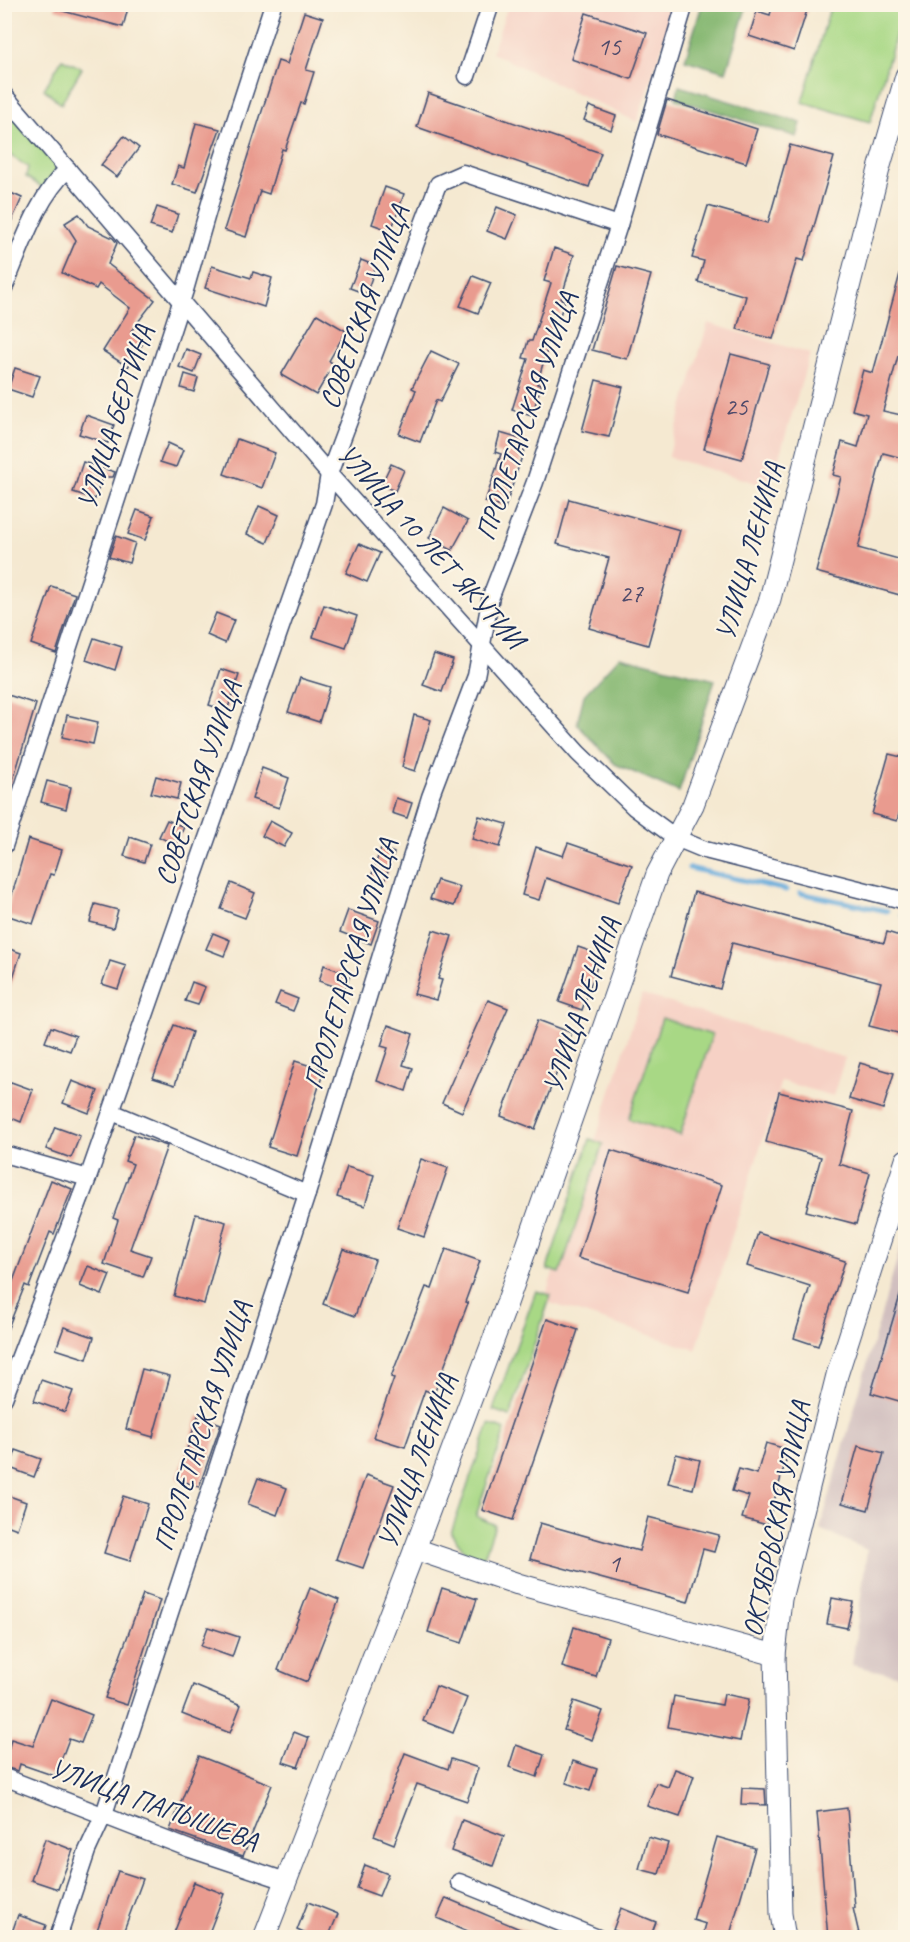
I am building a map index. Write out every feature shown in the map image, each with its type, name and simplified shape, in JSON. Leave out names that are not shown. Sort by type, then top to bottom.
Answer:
[{"type":"main road","name":"УЛИЦА ЛЕНИНА","points":[[264,1938],[416,1549],[518,1271],[657,874],[693,805],[770,599],[879,169],[906,76]]},
{"type":"main road","name":"ОКТЯБРЬСКАЯ УЛИЦА","points":[[784,1938],[781,1914],[775,1655],[781,1599],[837,1375],[906,1160]]},
{"type":"main road","points":[[416,1549],[518,1584],[775,1655]]},
{"type":"street","name":"УЛИЦА БЕРТИНА","points":[[4,846],[182,299],[223,158],[273,4]]},
{"type":"street","points":[[467,76],[492,4]]},
{"type":"street","name":"ПРОЛЕТАРСКАЯ УЛИЦА","points":[[58,1938],[87,1851],[104,1814],[307,1194],[430,797],[476,676],[491,596],[536,482],[619,225],[685,4]]},
{"type":"street","name":"УЛИЦА 10 ЛЕТ ЯКУТИИ","points":[[4,95],[182,299],[329,474],[482,641],[578,753],[633,807],[676,838],[705,850],[906,901]]},
{"type":"street","points":[[4,288],[46,195],[57,179],[68,169]]},
{"type":"street","name":"СОВЕТСКАЯ УЛИЦА","points":[[4,1398],[112,1112],[324,504],[329,474],[438,184],[463,173],[619,225]]},
{"type":"street","points":[[112,1112],[307,1194]]},
{"type":"street","points":[[4,1154],[88,1178]]},
{"type":"street","name":"УЛИЦА ПАПЫШЕВА","points":[[4,1777],[190,1849],[286,1881]]},
{"type":"street","points":[[459,1882],[598,1938]]},
{"type":"shaded area","points":[[508,5],[676,5],[637,122],[492,53]]},
{"type":"shaded area","points":[[708,323],[810,354],[770,487],[668,457]]},
{"type":"shaded area","points":[[642,994],[845,1058],[833,1096],[781,1081],[696,1350],[544,1301]]},
{"type":"shaded area","points":[[905,1231],[905,1677],[852,1665],[867,1550],[820,1529]]},
{"type":"green space","points":[[702,5],[747,5],[726,72],[685,60]]},
{"type":"green space","points":[[831,5],[905,5],[870,122],[802,102]]},
{"type":"green space","points":[[62,59],[82,68],[61,104],[44,89]]},
{"type":"green space","points":[[679,86],[801,123],[797,137],[676,99]]},
{"type":"green space","points":[[4,105],[58,164],[48,191],[26,177],[28,167],[5,152]]},
{"type":"green space","points":[[620,656],[715,680],[679,792],[615,764],[577,724],[584,695]]},
{"type":"green space","points":[[662,1018],[712,1035],[680,1135],[629,1119]]},
{"type":"green space","points":[[590,1139],[603,1144],[560,1273],[547,1269]]},
{"type":"green space","points":[[536,1291],[551,1295],[510,1416],[493,1410]]},
{"type":"green space","points":[[489,1424],[505,1430],[476,1516],[495,1525],[482,1563],[466,1553],[451,1533]]},
{"type":"building","points":[[55,4],[129,4],[123,27],[55,9]]},
{"type":"building","points":[[773,4],[809,4],[794,51],[749,36],[757,11],[770,15]]},
{"type":"building","points":[[304,12],[323,18],[306,70],[314,72],[285,150],[282,149],[269,194],[260,191],[246,237],[224,230],[278,61],[287,64]]},
{"type":"building","points":[[586,13],[647,33],[631,79],[571,59]]},
{"type":"building","points":[[428,93],[601,153],[589,187],[417,127]]},
{"type":"building","points":[[667,100],[757,129],[746,163],[657,134]]},
{"type":"building","points":[[589,106],[616,116],[611,130],[584,120]]},
{"type":"building","points":[[196,123],[220,129],[197,192],[172,184],[178,166],[184,168]]},
{"type":"building","points":[[124,136],[139,148],[117,177],[101,165]]},
{"type":"building","points":[[790,145],[834,157],[804,261],[797,259],[773,339],[737,329],[746,296],[698,282],[704,261],[692,258],[708,206],[768,223]]},
{"type":"building","points":[[385,187],[404,194],[391,231],[372,224]]},
{"type":"building","points":[[4,190],[22,198],[4,238]]},
{"type":"building","points":[[157,207],[178,214],[172,233],[150,226]]},
{"type":"building","points":[[497,207],[517,215],[507,239],[487,231]]},
{"type":"building","points":[[79,214],[88,226],[113,238],[117,243],[108,264],[155,300],[131,331],[145,340],[128,367],[103,351],[130,308],[99,284],[96,289],[62,273],[76,240],[65,223]]},
{"type":"building","points":[[554,248],[574,255],[561,299],[565,300],[556,327],[554,326],[537,384],[541,385],[532,416],[512,410],[528,359],[523,358],[528,341],[532,341],[551,283],[544,281]]},
{"type":"building","points":[[361,260],[376,266],[366,294],[350,288]]},
{"type":"building","points":[[212,266],[251,278],[253,272],[272,278],[264,307],[205,288]]},
{"type":"building","points":[[617,266],[651,275],[627,359],[592,350]]},
{"type":"building","points":[[901,270],[906,271],[906,358],[898,356],[883,411],[906,416],[906,459],[883,453],[858,548],[906,561],[906,575],[900,595],[816,572],[841,477],[833,475],[842,442],[858,447],[867,414],[852,410],[863,370],[873,373]]},
{"type":"building","points":[[473,276],[491,283],[478,313],[460,306]]},
{"type":"building","points":[[317,314],[346,331],[329,361],[334,364],[316,395],[281,375]]},
{"type":"building","points":[[186,349],[201,355],[194,373],[179,367]]},
{"type":"building","points":[[431,351],[459,364],[440,402],[436,400],[420,442],[399,434],[416,390],[412,388]]},
{"type":"building","points":[[731,354],[769,364],[742,459],[704,449]]},
{"type":"building","points":[[15,368],[40,376],[32,397],[8,389]]},
{"type":"building","points":[[185,374],[198,378],[194,392],[181,388]]},
{"type":"building","points":[[596,380],[623,387],[609,437],[582,431]]},
{"type":"building","points":[[86,415],[114,425],[108,443],[79,434]]},
{"type":"building","points":[[500,433],[527,441],[505,508],[485,502],[501,454],[495,452]]},
{"type":"building","points":[[237,439],[275,453],[262,488],[224,474]]},
{"type":"building","points":[[168,443],[183,450],[176,467],[160,462]]},
{"type":"building","points":[[83,462],[115,472],[113,477],[102,477],[95,499],[73,492]]},
{"type":"building","points":[[391,464],[404,470],[395,491],[381,485]]},
{"type":"building","points":[[569,499],[680,530],[648,645],[589,628],[609,558],[557,544]]},
{"type":"building","points":[[259,506],[279,515],[267,543],[247,534]]},
{"type":"building","points":[[444,508],[468,521],[452,550],[429,538]]},
{"type":"building","points":[[137,510],[154,516],[145,540],[128,534]]},
{"type":"building","points":[[116,536],[135,543],[129,563],[109,557]]},
{"type":"building","points":[[359,544],[380,553],[367,582],[346,573]]},
{"type":"building","points":[[51,586],[75,594],[56,653],[31,644]]},
{"type":"building","points":[[324,605],[357,616],[346,648],[313,637]]},
{"type":"building","points":[[216,613],[234,620],[225,643],[207,635]]},
{"type":"building","points":[[94,638],[122,647],[115,670],[86,660]]},
{"type":"building","points":[[434,654],[453,660],[442,692],[423,685]]},
{"type":"building","points":[[221,669],[239,675],[227,711],[209,705]]},
{"type":"building","points":[[300,678],[330,687],[319,722],[288,712]]},
{"type":"building","points":[[8,695],[36,704],[8,797],[4,797],[4,707]]},
{"type":"building","points":[[67,715],[98,722],[93,744],[62,737]]},
{"type":"building","points":[[414,715],[431,720],[415,771],[402,767]]},
{"type":"building","points":[[889,754],[906,758],[906,790],[897,821],[872,814]]},
{"type":"building","points":[[262,768],[289,778],[279,808],[252,799]]},
{"type":"building","points":[[156,776],[181,783],[177,799],[151,793]]},
{"type":"building","points":[[47,781],[71,787],[66,809],[41,802]]},
{"type":"building","points":[[396,798],[412,803],[407,818],[392,813]]},
{"type":"building","points":[[479,816],[507,824],[500,847],[472,839]]},
{"type":"building","points":[[167,820],[184,827],[176,845],[159,837]]},
{"type":"building","points":[[270,821],[292,833],[284,847],[262,836]]},
{"type":"building","points":[[130,837],[150,844],[144,862],[124,856]]},
{"type":"building","points":[[28,839],[62,850],[54,875],[50,874],[33,924],[6,915]]},
{"type":"building","points":[[568,843],[632,865],[618,903],[546,878],[539,900],[522,895],[536,847],[563,856]]},
{"type":"building","points":[[381,848],[394,853],[384,882],[371,877]]},
{"type":"building","points":[[437,880],[460,887],[454,906],[430,899]]},
{"type":"building","points":[[231,883],[255,893],[245,918],[221,909]]},
{"type":"building","points":[[694,892],[884,943],[887,932],[906,938],[906,1035],[869,1026],[881,982],[732,943],[720,989],[671,976]]},
{"type":"building","points":[[95,904],[118,910],[113,928],[90,922]]},
{"type":"building","points":[[348,910],[379,921],[371,944],[340,932]]},
{"type":"building","points":[[433,930],[452,936],[438,979],[442,980],[436,1000],[414,994]]},
{"type":"building","points":[[213,933],[230,940],[224,956],[206,949]]},
{"type":"building","points":[[4,947],[21,953],[7,996],[4,996]]},
{"type":"building","points":[[578,947],[601,955],[582,1010],[559,1002]]},
{"type":"building","points":[[110,961],[126,966],[118,989],[102,984]]},
{"type":"building","points":[[324,965],[350,975],[345,990],[319,981]]},
{"type":"building","points":[[192,982],[205,987],[198,1005],[185,1001]]},
{"type":"building","points":[[280,992],[298,999],[293,1011],[275,1004]]},
{"type":"building","points":[[488,1000],[508,1008],[462,1112],[442,1103]]},
{"type":"building","points":[[538,1020],[572,1033],[535,1129],[501,1116]]},
{"type":"building","points":[[174,1025],[192,1032],[175,1085],[153,1078]]},
{"type":"building","points":[[388,1025],[413,1034],[403,1065],[413,1068],[406,1091],[377,1081],[388,1048],[381,1046]]},
{"type":"building","points":[[51,1027],[76,1036],[70,1051],[45,1042]]},
{"type":"building","points":[[295,1061],[324,1070],[297,1156],[268,1147]]},
{"type":"building","points":[[860,1063],[894,1073],[883,1109],[849,1099]]},
{"type":"building","points":[[72,1081],[98,1091],[89,1113],[63,1103]]},
{"type":"building","points":[[11,1082],[33,1090],[21,1122],[4,1115],[4,1098]]},
{"type":"building","points":[[779,1092],[853,1111],[839,1164],[870,1173],[856,1224],[806,1211],[821,1157],[766,1142]]},
{"type":"building","points":[[55,1127],[80,1136],[71,1158],[46,1149]]},
{"type":"building","points":[[134,1135],[167,1146],[130,1249],[151,1256],[143,1277],[104,1264],[118,1220],[113,1218],[133,1164],[125,1161]]},
{"type":"building","points":[[611,1150],[722,1185],[688,1292],[578,1258]]},
{"type":"building","points":[[421,1159],[448,1168],[424,1237],[397,1228]]},
{"type":"building","points":[[347,1167],[374,1175],[365,1206],[337,1197]]},
{"type":"building","points":[[51,1180],[72,1189],[54,1234],[50,1232],[29,1287],[25,1285],[4,1338],[4,1305]]},
{"type":"building","points":[[196,1214],[226,1222],[204,1304],[174,1296]]},
{"type":"building","points":[[758,1233],[845,1261],[818,1346],[794,1338],[810,1286],[747,1266]]},
{"type":"building","points":[[343,1249],[375,1260],[355,1316],[323,1304]]},
{"type":"building","points":[[446,1249],[480,1261],[465,1302],[468,1303],[434,1394],[425,1390],[405,1447],[373,1437],[394,1378],[391,1377],[426,1287],[432,1289]]},
{"type":"building","points":[[88,1266],[110,1275],[102,1295],[80,1286]]},
{"type":"building","points":[[902,1289],[906,1290],[906,1403],[871,1393]]},
{"type":"building","points":[[547,1319],[578,1330],[513,1520],[482,1510]]},
{"type":"building","points":[[64,1327],[94,1337],[87,1359],[56,1349]]},
{"type":"building","points":[[142,1369],[170,1376],[153,1437],[126,1429]]},
{"type":"building","points":[[41,1380],[73,1391],[65,1412],[34,1401]]},
{"type":"building","points":[[198,1416],[221,1424],[199,1487],[177,1479]]},
{"type":"building","points":[[766,1443],[789,1450],[767,1525],[742,1518],[749,1496],[732,1491],[739,1469],[757,1474]]},
{"type":"building","points":[[858,1446],[884,1453],[868,1510],[842,1503]]},
{"type":"building","points":[[16,1450],[41,1459],[34,1477],[10,1468]]},
{"type":"building","points":[[676,1454],[700,1460],[693,1489],[668,1483]]},
{"type":"building","points":[[366,1475],[394,1485],[363,1568],[336,1559]]},
{"type":"building","points":[[258,1478],[287,1488],[277,1515],[248,1504]]},
{"type":"building","points":[[4,1494],[26,1502],[17,1529],[4,1524]]},
{"type":"building","points":[[123,1496],[148,1504],[130,1561],[104,1553]]},
{"type":"building","points":[[648,1517],[719,1535],[714,1552],[703,1549],[688,1602],[530,1559],[540,1523],[639,1551]]},
{"type":"building","points":[[310,1588],[339,1600],[307,1682],[278,1670]]},
{"type":"building","points":[[442,1588],[477,1599],[462,1643],[428,1632]]},
{"type":"building","points":[[143,1594],[160,1600],[127,1705],[105,1698]]},
{"type":"building","points":[[832,1598],[853,1602],[847,1628],[827,1624]]},
{"type":"building","points":[[208,1627],[239,1637],[232,1657],[201,1646]]},
{"type":"building","points":[[574,1627],[608,1638],[596,1677],[562,1667]]},
{"type":"building","points":[[193,1685],[241,1705],[230,1733],[182,1714]]},
{"type":"building","points":[[436,1686],[467,1698],[453,1733],[423,1721]]},
{"type":"building","points":[[724,1694],[749,1699],[740,1741],[668,1727],[674,1696],[722,1705]]},
{"type":"building","points":[[51,1699],[92,1715],[81,1743],[69,1739],[55,1776],[20,1764],[18,1771],[4,1767],[11,1739],[33,1746]]},
{"type":"building","points":[[574,1701],[603,1711],[592,1740],[564,1730]]},
{"type":"building","points":[[294,1732],[309,1738],[298,1767],[283,1762]]},
{"type":"building","points":[[516,1745],[544,1755],[537,1777],[509,1767]]},
{"type":"building","points":[[405,1753],[448,1769],[451,1759],[478,1768],[467,1801],[417,1784],[394,1844],[374,1836]]},
{"type":"building","points":[[199,1756],[272,1785],[243,1856],[170,1830]]},
{"type":"building","points":[[573,1761],[597,1769],[590,1791],[566,1783]]},
{"type":"building","points":[[675,1769],[694,1776],[680,1817],[647,1806],[656,1783],[668,1787]]},
{"type":"building","points":[[742,1788],[765,1789],[766,1805],[741,1804]]},
{"type":"building","points":[[847,1808],[855,1908],[853,1908],[860,1938],[828,1938],[817,1812]]},
{"type":"building","points":[[462,1820],[504,1836],[493,1866],[451,1851]]},
{"type":"building","points":[[648,1837],[668,1843],[659,1874],[639,1869]]},
{"type":"building","points":[[717,1837],[755,1848],[729,1938],[702,1938],[706,1924],[693,1920]]},
{"type":"building","points":[[45,1839],[73,1850],[58,1889],[31,1880]]},
{"type":"building","points":[[365,1865],[388,1874],[379,1896],[357,1888]]},
{"type":"building","points":[[118,1871],[143,1879],[121,1938],[110,1938],[96,1933]]},
{"type":"building","points":[[194,1882],[224,1894],[207,1938],[172,1938]]},
{"type":"building","points":[[446,1898],[539,1938],[484,1938],[437,1918]]},
{"type":"building","points":[[308,1902],[338,1914],[328,1938],[315,1938],[297,1930]]},
{"type":"building","points":[[621,1908],[656,1922],[650,1938],[634,1938],[613,1930]]},
{"type":"building","points":[[18,1915],[46,1925],[42,1938],[10,1938]]},
{"type":"waterway","points":[[689,868],[786,890]]},
{"type":"waterway","points":[[800,893],[887,911]]}]
